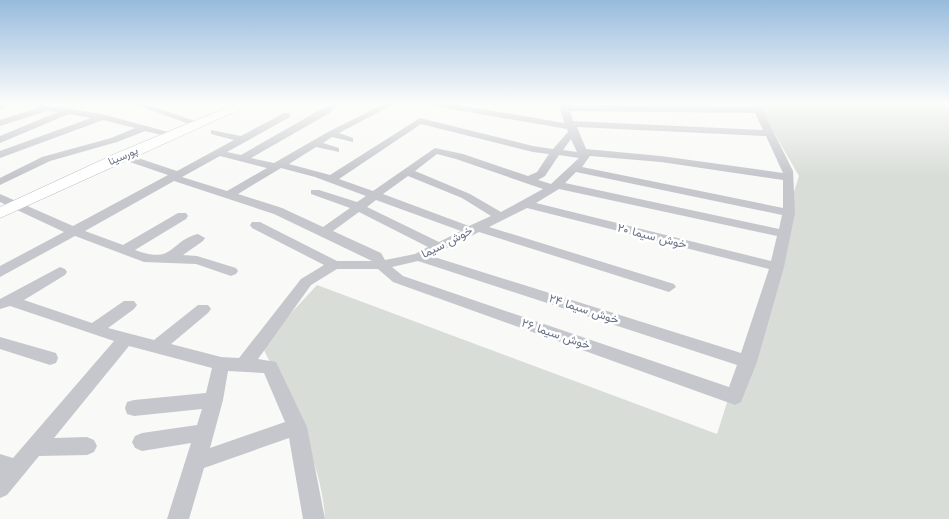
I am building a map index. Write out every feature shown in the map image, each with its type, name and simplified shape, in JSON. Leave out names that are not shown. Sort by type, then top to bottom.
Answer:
[{"type":"street","points":[[0,140],[28,127]]},
{"type":"street","points":[[0,155],[75,127]]},
{"type":"street","points":[[140,127],[174,135]]},
{"type":"street","name":"پورسینا","points":[[0,213],[122,156],[191,127]]},
{"type":"street","points":[[0,272],[264,127]]},
{"type":"street","points":[[243,158],[298,127]]},
{"type":"street","points":[[229,195],[344,127]]},
{"type":"street","points":[[330,180],[411,127]]},
{"type":"street","points":[[445,127],[533,149],[661,158],[787,177]]},
{"type":"street","points":[[528,180],[542,174],[572,127]]},
{"type":"street","points":[[572,127],[585,154]]},
{"type":"street","points":[[579,127],[770,133]]},
{"type":"street","points":[[748,362],[777,267],[789,213],[788,172],[767,127]]},
{"type":"street","points":[[0,182],[46,159],[114,140],[143,128]]},
{"type":"street","points":[[214,132],[242,139]]},
{"type":"street","points":[[331,134],[350,140]]},
{"type":"street","points":[[315,144],[335,150]]},
{"type":"street","points":[[324,232],[435,151],[459,156],[528,180],[784,234]]},
{"type":"street","points":[[216,152],[330,180],[472,229],[670,287]]},
{"type":"street","name":"خوش سیما","points":[[244,365],[306,282],[320,272],[335,266],[381,265],[419,257],[498,216],[526,204],[554,186],[575,169],[585,154]]},
{"type":"street","name":"خوش سیما ۲۶","points":[[122,156],[278,211],[376,256],[381,265],[398,279],[735,397],[748,362]]},
{"type":"street","points":[[575,169],[789,213]]},
{"type":"street","points":[[406,171],[466,196],[498,216]]},
{"type":"street","points":[[315,192],[359,208],[438,247]]},
{"type":"street","points":[[0,198],[73,232],[144,258],[197,260],[231,271]]},
{"type":"street","name":"خوش سیما ۲۰","points":[[526,204],[777,267]]},
{"type":"street","points":[[125,250],[182,216]]},
{"type":"street","points":[[256,225],[335,266]]},
{"type":"street","points":[[170,258],[198,238]]},
{"type":"street","name":"خوش سیما ۲۴","points":[[419,257],[748,362]]},
{"type":"street","points":[[6,302],[60,272]]},
{"type":"street","points":[[6,302],[124,339],[221,364],[270,367],[297,427],[314,519]]},
{"type":"street","points":[[94,330],[128,305]]},
{"type":"street","points":[[156,347],[203,309]]},
{"type":"street","points":[[0,488],[8,466],[34,447],[124,339]]},
{"type":"street","points":[[0,343],[50,358]]},
{"type":"street","points":[[178,519],[214,400],[221,364]]},
{"type":"street","points":[[134,408],[214,400]]},
{"type":"street","points":[[195,462],[297,427]]},
{"type":"street","points":[[142,442],[203,433]]},
{"type":"street","points":[[34,447],[87,446]]},
{"type":"shaded area","points":[[771,127],[949,127],[949,519],[325,519],[323,497],[311,454],[303,432],[264,350],[280,325],[317,285],[717,434],[799,176]]}]
